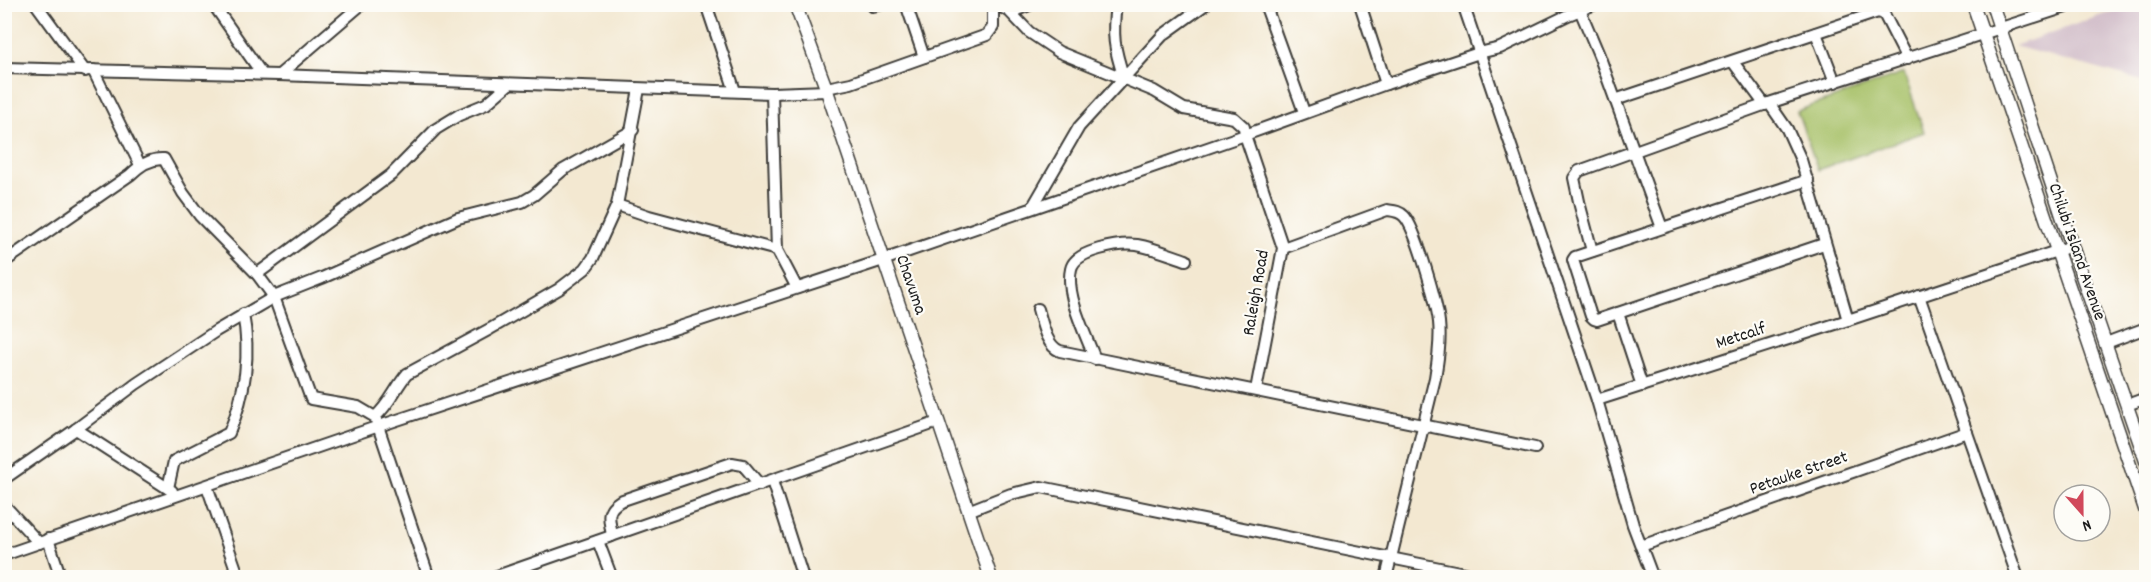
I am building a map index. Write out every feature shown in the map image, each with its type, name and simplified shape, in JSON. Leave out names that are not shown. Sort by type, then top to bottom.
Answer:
[{"type":"street","points":[[36,4],[89,71],[140,165]]},
{"type":"street","points":[[213,4],[262,74]]},
{"type":"street","points":[[279,75],[362,4]]},
{"type":"street","points":[[706,4],[735,91]]},
{"type":"street","name":"Chavuma","points":[[795,4],[827,90],[991,578]]},
{"type":"street","points":[[872,4],[883,4]]},
{"type":"street","points":[[906,4],[924,57]]},
{"type":"street","points":[[4,68],[262,74],[772,93],[827,90],[987,35],[993,27],[993,4]]},
{"type":"street","points":[[999,4],[1004,11],[1010,12],[1032,4]]},
{"type":"street","points":[[1116,4],[1112,32],[1115,51],[1124,78]]},
{"type":"street","points":[[1032,208],[1079,127],[1163,35],[1206,4]]},
{"type":"street","points":[[1265,4],[1304,112]]},
{"type":"street","points":[[1360,4],[1386,84]]},
{"type":"street","points":[[1463,4],[1597,400],[1633,525],[1653,578]]},
{"type":"street","points":[[4,555],[172,492],[207,486],[377,422],[883,260],[1245,135],[1304,112],[1500,48],[1595,4]]},
{"type":"street","name":"Chilubi Island Avenue","points":[[1973,4],[2146,512]]},
{"type":"street","name":"Chilubi Island Avenue","points":[[1992,4],[2146,461]]},
{"type":"street","points":[[1592,251],[1578,199],[1575,174],[1767,104],[2075,4]]},
{"type":"street","points":[[1580,10],[1662,228]]},
{"type":"street","points":[[1010,12],[1029,32],[1059,52],[1124,78],[1184,109],[1234,118],[1244,127],[1245,135]]},
{"type":"street","points":[[1615,100],[1881,12],[1907,59]]},
{"type":"street","points":[[1816,33],[1835,82]]},
{"type":"street","points":[[1733,62],[1795,144],[1808,180],[1824,244],[1848,320]]},
{"type":"street","points":[[257,274],[391,175],[436,129],[459,115],[486,104],[509,84]]},
{"type":"street","points":[[377,422],[398,385],[407,374],[490,330],[574,279],[585,269],[593,258],[617,204],[633,130],[639,89]]},
{"type":"street","points":[[772,93],[777,249],[797,288]]},
{"type":"street","points":[[4,479],[136,384],[243,314],[274,297],[322,278],[445,222],[522,202],[534,195],[562,170],[633,130]]},
{"type":"street","name":"Raleigh Road","points":[[1245,135],[1283,248],[1256,390]]},
{"type":"street","points":[[4,262],[130,175],[140,165],[164,159],[183,193],[200,216],[257,274],[274,297],[311,399],[358,407],[377,422],[429,578]]},
{"type":"street","points":[[1808,180],[1592,251],[1575,257],[1573,260],[1594,319],[1824,244]]},
{"type":"street","points":[[617,204],[649,216],[777,249]]},
{"type":"street","points":[[1283,248],[1387,210],[1396,211],[1410,223],[1432,288],[1439,323],[1439,349],[1435,378],[1386,578]]},
{"type":"street","points":[[1095,359],[1073,299],[1070,279],[1074,262],[1080,256],[1091,252],[1125,245],[1144,247],[1186,261]]},
{"type":"street","name":"Metcalf","points":[[1597,400],[2072,246]]},
{"type":"street","points":[[1564,302],[1584,294]]},
{"type":"street","points":[[1919,296],[2018,578]]},
{"type":"street","points":[[1038,309],[1050,344],[1054,349],[1535,448]]},
{"type":"street","points":[[1618,313],[1642,386]]},
{"type":"street","points":[[172,492],[174,461],[229,433],[245,386],[247,339],[243,314]]},
{"type":"street","points":[[2106,343],[2146,328]]},
{"type":"street","points":[[2127,405],[2146,398]]},
{"type":"street","points":[[491,578],[938,422]]},
{"type":"street","points":[[76,429],[172,492]]},
{"type":"street","name":"Petauke Street","points":[[1641,546],[1967,432]]},
{"type":"street","points":[[612,536],[609,515],[612,506],[620,501],[732,463],[742,465],[760,485]]},
{"type":"street","points":[[772,481],[803,578]]},
{"type":"street","points":[[207,486],[239,578]]},
{"type":"street","points":[[968,511],[1011,494],[1041,487],[1390,558],[1454,574],[1489,578]]},
{"type":"street","points":[[4,505],[44,541],[61,578]]},
{"type":"street","points":[[598,541],[612,578]]},
{"type":"shaded area","points":[[2133,4],[2146,5],[2146,82],[2014,46]]},
{"type":"green space","points":[[1904,73],[1924,132],[1818,170],[1797,111]]}]
